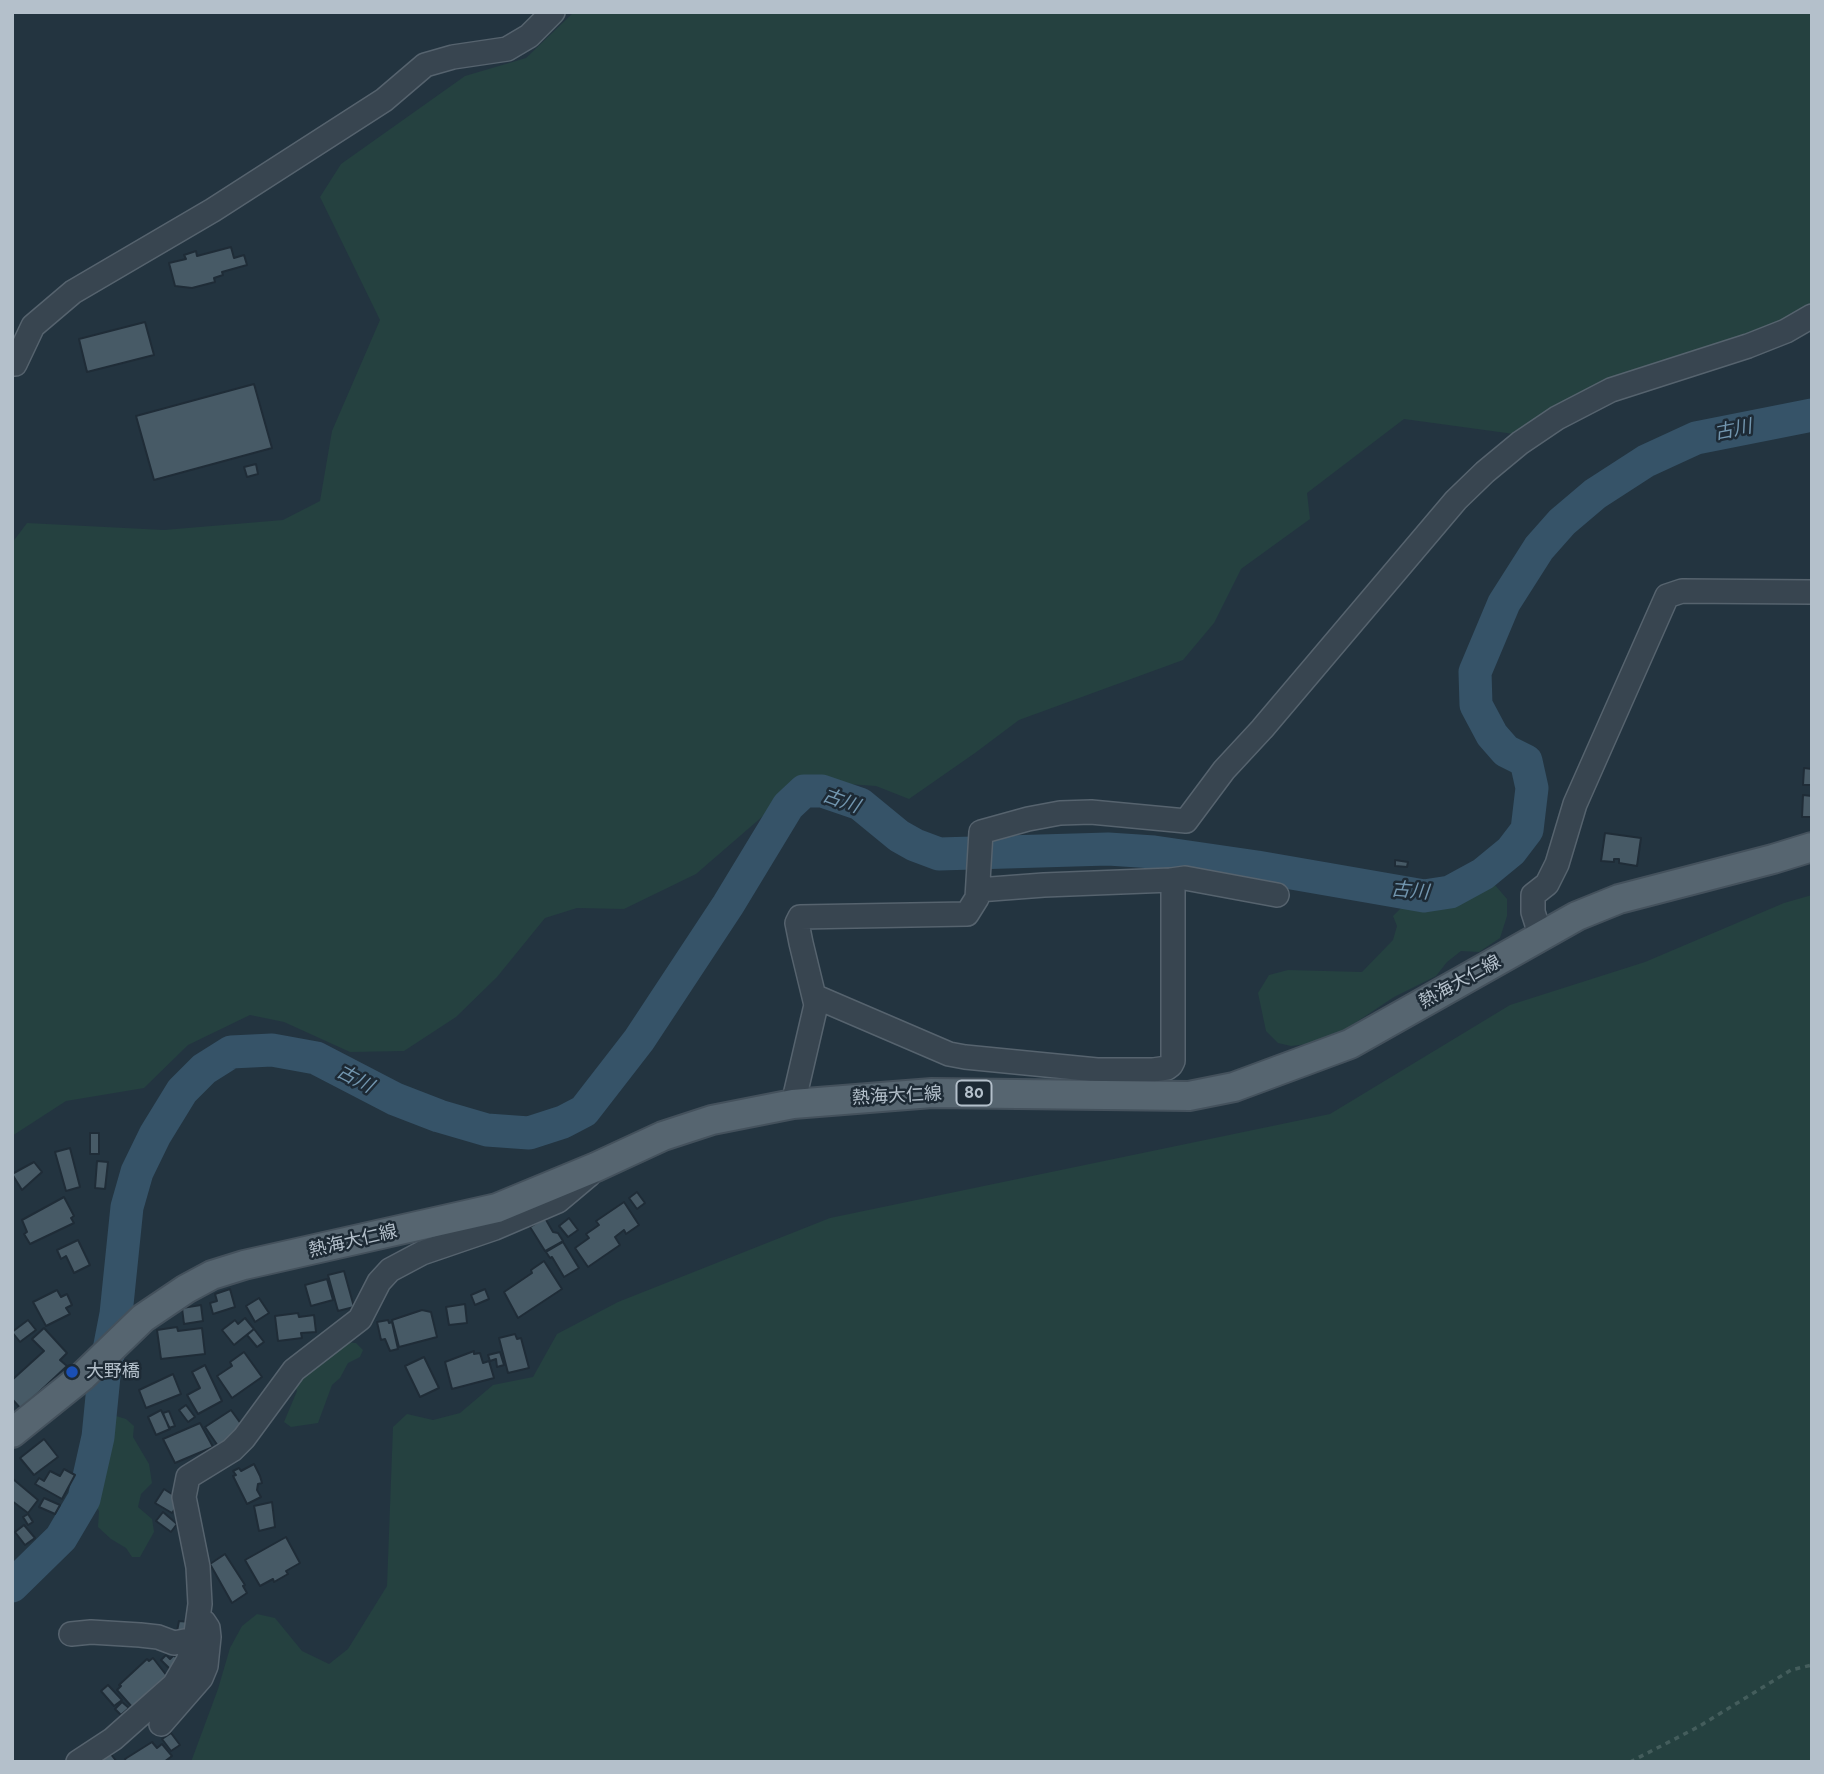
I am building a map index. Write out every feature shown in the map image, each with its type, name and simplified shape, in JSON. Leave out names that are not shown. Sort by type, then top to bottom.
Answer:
[{"type":"main road","name":"熱海大仁線","points":[[12,1433],[83,1376],[143,1318],[212,1275],[257,1262],[497,1208],[675,1132],[712,1120],[793,1104],[932,1093],[1189,1096],[1234,1087],[1350,1044],[1577,916],[1619,899],[1812,847]]},
{"type":"street","points":[[12,364],[15,364],[33,326],[72,292],[213,210],[373,108],[425,65],[453,57],[507,49],[529,36],[552,12]]},
{"type":"street","points":[[793,1104],[816,1005],[800,943],[797,923],[800,916],[967,914],[974,907],[978,884],[981,832],[1060,813],[1117,814],[1186,821],[1224,770],[1262,729],[1456,500],[1520,443],[1558,418],[1611,390],[1748,346],[1786,331],[1812,316]]},
{"type":"street","points":[[1541,937],[1533,912],[1534,895],[1547,884],[1557,863],[1575,804],[1667,596],[1682,591],[1812,592]]},
{"type":"street","points":[[978,884],[1044,885],[1185,878],[1277,895]]},
{"type":"street","points":[[814,996],[949,1054],[1023,1065],[1097,1070],[1167,1068],[1173,1061],[1171,880]]},
{"type":"street","points":[[78,1762],[113,1738],[174,1685],[188,1661],[197,1629],[198,1567],[184,1497],[188,1477],[232,1450],[244,1438],[294,1370],[360,1319],[379,1282],[390,1270],[422,1253],[558,1201],[596,1167]]},
{"type":"street","points":[[71,1634],[91,1632],[140,1635],[158,1637],[174,1643],[197,1629],[208,1628],[206,1666],[201,1678],[161,1724]]},
{"type":"path","points":[[1630,1762],[1698,1727],[1790,1670],[1812,1665]]},
{"type":"green space","points":[[574,12],[1812,12],[1812,307],[1793,321],[1514,434],[1404,419],[1307,493],[1310,519],[1241,569],[1214,623],[1183,660],[1019,720],[909,799],[876,786],[800,784],[696,874],[624,909],[577,908],[545,918],[497,977],[456,1017],[404,1051],[350,1052],[284,1022],[250,1015],[188,1045],[144,1088],[66,1101],[12,1136],[12,543],[27,523],[164,530],[283,520],[320,501],[332,431],[380,320],[320,197],[341,164],[465,76],[526,58]]},
{"type":"green space","points":[[1495,885],[1507,899],[1507,916],[1500,938],[1479,952],[1461,951],[1447,962],[1436,976],[1394,997],[1340,1033],[1308,1044],[1291,1046],[1278,1043],[1266,1031],[1258,993],[1269,975],[1288,970],[1362,972],[1393,940],[1397,926],[1393,916],[1405,904],[1444,901],[1478,886]]},
{"type":"green space","points":[[1812,895],[1812,1762],[191,1762],[230,1648],[242,1626],[257,1614],[275,1618],[302,1651],[329,1664],[348,1649],[387,1586],[393,1427],[407,1414],[433,1420],[460,1413],[493,1385],[533,1377],[557,1334],[618,1302],[830,1218],[1330,1114],[1510,1005],[1645,962],[1784,903]]},
{"type":"green space","points":[[341,1342],[356,1343],[363,1350],[360,1357],[348,1363],[340,1378],[332,1385],[318,1423],[291,1427],[284,1422],[297,1391],[293,1381]]},
{"type":"green space","points":[[116,1416],[126,1419],[134,1426],[133,1437],[149,1464],[152,1483],[141,1494],[138,1507],[152,1519],[154,1532],[140,1557],[132,1557],[126,1548],[98,1527],[99,1511],[92,1502],[102,1441],[108,1420]]},
{"type":"building","points":[[231,247],[234,258],[244,255],[247,265],[222,272],[223,275],[214,278],[215,282],[192,288],[175,286],[169,263],[186,259],[184,255],[196,251],[197,256]]},
{"type":"building","points":[[145,322],[154,355],[87,372],[79,339]]},
{"type":"building","points":[[254,384],[272,448],[154,480],[136,416]]},
{"type":"building","points":[[256,464],[258,474],[247,477],[244,467]]},
{"type":"building","points":[[1804,768],[1812,769],[1812,785],[1803,785]]},
{"type":"building","points":[[1803,795],[1812,796],[1812,817],[1802,817]]},
{"type":"building","points":[[1605,833],[1641,838],[1637,866],[1619,863],[1619,859],[1614,859],[1614,862],[1601,861]]},
{"type":"building","points":[[1395,860],[1408,862],[1407,867],[1395,866]]},
{"type":"building","points":[[90,1133],[99,1133],[99,1154],[90,1154]]},
{"type":"building","points":[[70,1148],[80,1187],[66,1191],[55,1152]]},
{"type":"building","points":[[97,1161],[108,1162],[105,1189],[95,1188]]},
{"type":"building","points":[[34,1162],[42,1172],[22,1190],[12,1174]]},
{"type":"building","points":[[637,1192],[645,1203],[637,1209],[629,1198]]},
{"type":"building","points":[[64,1197],[74,1216],[71,1218],[74,1223],[30,1244],[24,1234],[27,1232],[22,1220]]},
{"type":"building","points":[[624,1202],[639,1225],[626,1234],[624,1230],[615,1237],[620,1245],[588,1267],[575,1248],[589,1238],[586,1234],[599,1225],[596,1221]]},
{"type":"building","points":[[545,1218],[553,1232],[558,1233],[563,1241],[545,1251],[530,1227]]},
{"type":"building","points":[[569,1218],[578,1230],[568,1237],[559,1226]]},
{"type":"building","points":[[78,1240],[90,1265],[74,1273],[66,1256],[61,1259],[57,1250]]},
{"type":"building","points":[[563,1242],[579,1268],[564,1277],[546,1252]]},
{"type":"building","points":[[544,1261],[562,1289],[518,1318],[504,1292],[532,1273],[531,1270]]},
{"type":"building","points":[[344,1271],[354,1307],[338,1311],[328,1275]]},
{"type":"building","points":[[327,1279],[333,1300],[311,1306],[305,1285]]},
{"type":"building","points":[[230,1289],[235,1307],[213,1314],[210,1303],[217,1301],[215,1294]]},
{"type":"building","points":[[485,1289],[489,1299],[475,1305],[471,1295]]},
{"type":"building","points":[[57,1290],[61,1297],[67,1294],[72,1305],[66,1308],[70,1314],[46,1326],[33,1302]]},
{"type":"building","points":[[259,1298],[269,1313],[255,1322],[246,1306]]},
{"type":"building","points":[[465,1304],[467,1323],[449,1325],[446,1307]]},
{"type":"building","points":[[201,1305],[203,1321],[184,1324],[182,1308]]},
{"type":"building","points":[[422,1310],[431,1312],[437,1337],[399,1347],[392,1320]]},
{"type":"building","points":[[298,1313],[299,1317],[314,1315],[316,1332],[301,1333],[302,1338],[278,1341],[275,1316]]},
{"type":"building","points":[[245,1318],[254,1329],[234,1345],[222,1330],[235,1320],[238,1324]]},
{"type":"building","points":[[28,1320],[36,1330],[20,1342],[12,1332]]},
{"type":"building","points":[[388,1320],[389,1323],[392,1322],[398,1349],[390,1351],[385,1339],[381,1340],[377,1322]]},
{"type":"building","points":[[177,1327],[178,1331],[202,1328],[205,1354],[161,1359],[157,1330]]},
{"type":"building","points":[[44,1328],[67,1353],[60,1360],[67,1366],[21,1409],[12,1399],[12,1380],[44,1351],[32,1339]]},
{"type":"building","points":[[254,1329],[264,1342],[257,1347],[247,1335]]},
{"type":"building","points":[[515,1334],[517,1339],[521,1338],[529,1368],[508,1373],[499,1338]]},
{"type":"building","points":[[474,1351],[474,1354],[480,1353],[483,1363],[489,1361],[494,1378],[452,1389],[445,1362]]},
{"type":"building","points":[[244,1352],[262,1377],[232,1398],[217,1376],[232,1366],[230,1362]]},
{"type":"building","points":[[500,1352],[504,1365],[497,1367],[496,1359],[490,1361],[488,1355]]},
{"type":"building","points":[[424,1357],[439,1388],[420,1397],[405,1366]]},
{"type":"building","points":[[205,1365],[222,1401],[198,1414],[187,1395],[200,1388],[192,1372]]},
{"type":"building","points":[[173,1374],[181,1394],[146,1408],[139,1390]]},
{"type":"building","points":[[186,1405],[195,1417],[188,1422],[179,1410]]},
{"type":"building","points":[[161,1410],[170,1429],[156,1435],[148,1417]]},
{"type":"building","points":[[231,1410],[244,1428],[218,1446],[205,1427]]},
{"type":"building","points":[[169,1411],[175,1426],[169,1428],[163,1413]]},
{"type":"building","points":[[200,1423],[213,1447],[175,1463],[163,1439]]},
{"type":"building","points":[[44,1439],[58,1457],[34,1475],[20,1458]]},
{"type":"building","points":[[254,1464],[262,1483],[258,1484],[257,1490],[261,1497],[247,1504],[233,1471],[239,1468],[241,1471]]},
{"type":"building","points":[[64,1469],[75,1475],[62,1499],[35,1484],[39,1478],[44,1481],[50,1471],[60,1476]]},
{"type":"building","points":[[13,1479],[38,1500],[28,1513],[12,1501]]},
{"type":"building","points":[[164,1489],[178,1498],[172,1513],[155,1503]]},
{"type":"building","points":[[44,1498],[60,1505],[55,1514],[39,1507]]},
{"type":"building","points":[[272,1502],[275,1527],[259,1531],[254,1506]]},
{"type":"building","points":[[163,1512],[177,1524],[171,1532],[156,1521]]},
{"type":"building","points":[[28,1514],[33,1522],[28,1525],[23,1517]]},
{"type":"building","points":[[24,1525],[35,1538],[25,1545],[15,1532]]},
{"type":"building","points":[[286,1537],[300,1563],[286,1571],[288,1574],[260,1586],[245,1560]]},
{"type":"building","points":[[225,1554],[245,1585],[243,1586],[247,1593],[232,1603],[210,1564]]},
{"type":"building","points":[[179,1621],[191,1622],[189,1632],[177,1631]]},
{"type":"building","points":[[166,1655],[170,1659],[174,1655],[180,1662],[171,1670],[161,1660]]},
{"type":"building","points":[[153,1658],[167,1676],[132,1707],[117,1690],[121,1686],[119,1685],[147,1659],[149,1661]]},
{"type":"building","points":[[108,1685],[122,1700],[114,1706],[101,1691]]},
{"type":"building","points":[[122,1702],[129,1708],[121,1715],[115,1709]]},
{"type":"building","points":[[171,1733],[180,1745],[171,1751],[162,1739]]},
{"type":"building","points":[[152,1742],[157,1748],[162,1744],[172,1756],[164,1762],[126,1762],[125,1759]]},
{"type":"building","points":[[110,1753],[117,1762],[99,1762]]},
{"type":"waterway","name":"古川","points":[[12,1586],[61,1538],[84,1499],[98,1437],[104,1376],[116,1314],[127,1207],[137,1172],[155,1135],[182,1091],[204,1069],[231,1052],[272,1050],[316,1058],[395,1099],[487,1130],[529,1133],[563,1122],[584,1111],[639,1040],[728,905],[788,806],[804,791],[822,791],[860,804],[899,836],[939,854],[1108,849],[1154,852],[1424,896],[1450,892],[1483,874],[1511,851],[1527,830],[1532,788],[1526,761],[1506,751],[1492,735],[1476,705],[1475,672],[1504,603],[1539,548],[1562,522],[1595,494],[1646,461],[1696,438],[1812,415]]},
{"type":"place","name":"大野橋","points":[[72,1372]]}]
